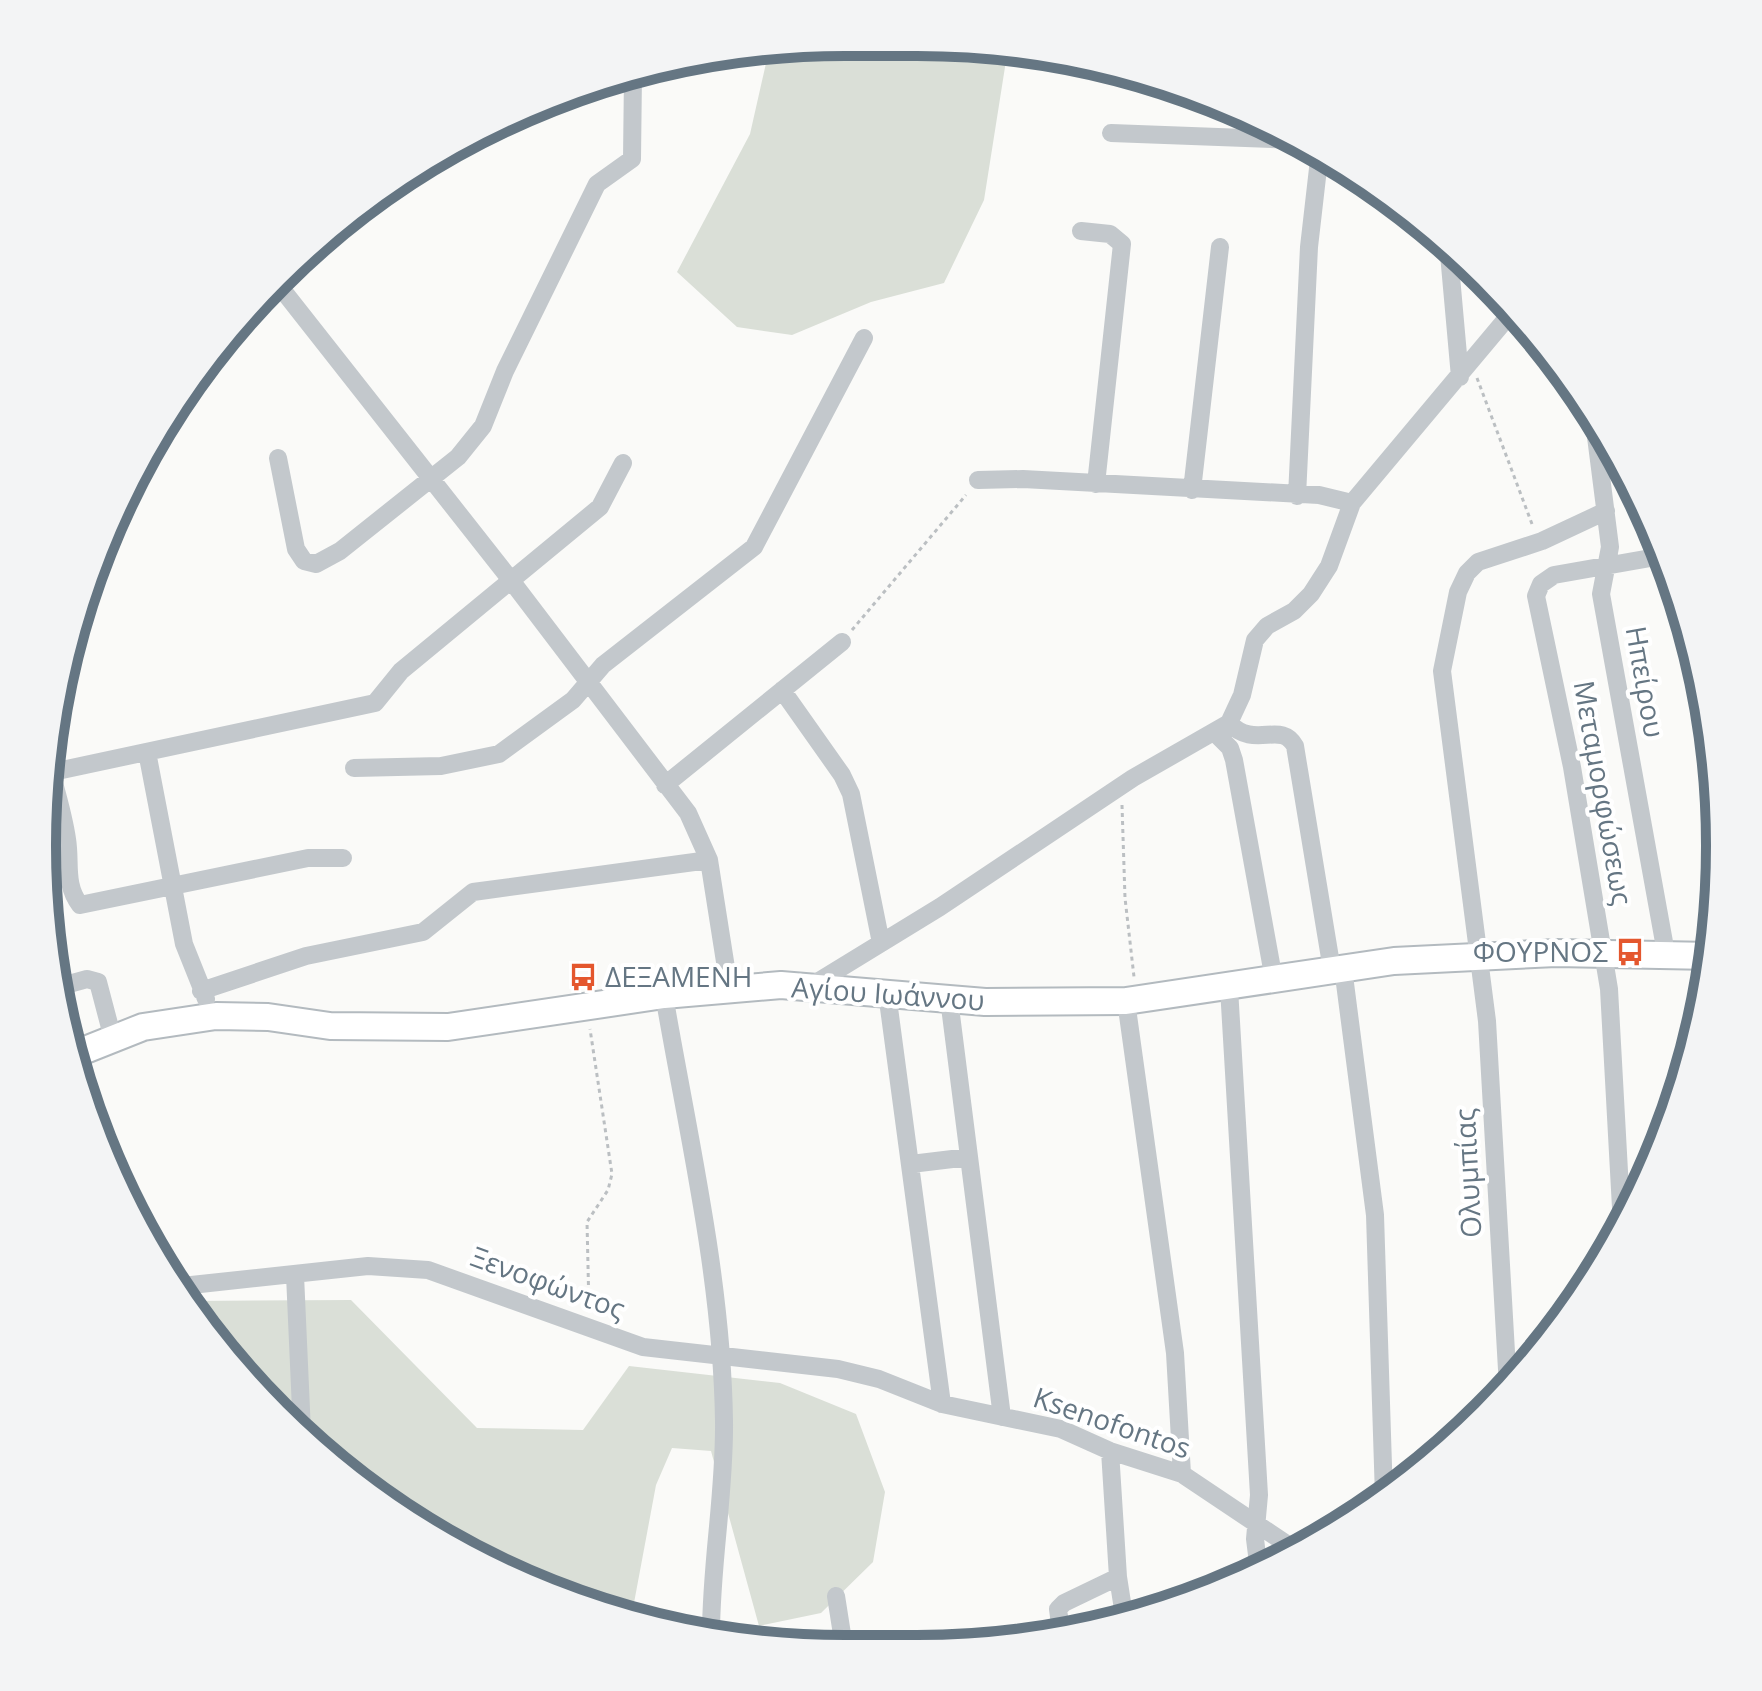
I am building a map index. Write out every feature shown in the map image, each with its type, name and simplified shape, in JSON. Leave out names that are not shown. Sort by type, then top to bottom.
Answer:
[{"type":"street","points":[[278,458],[296,549],[304,561],[316,564],[340,551],[458,457],[483,426],[505,371],[597,184],[632,159],[633,85]]},
{"type":"street","points":[[1111,133],[1270,139]]},
{"type":"street","points":[[1297,496],[1309,247],[1318,166]]},
{"type":"street","points":[[1081,231],[1110,234],[1122,244],[1096,484]]},
{"type":"street","points":[[1192,490],[1220,247]]},
{"type":"street","points":[[1451,265],[1465,372]]},
{"type":"street","points":[[283,291],[510,579],[688,813],[709,860],[729,987]]},
{"type":"street","points":[[811,986],[1118,789],[1222,728],[1242,695],[1255,640],[1267,626],[1294,611],[1311,594],[1329,566],[1352,503],[1506,320]]},
{"type":"street","points":[[354,768],[441,766],[499,754],[525,732],[573,700],[603,665],[754,547],[864,338]]},
{"type":"street","name":"Ηπείρου","points":[[1597,447],[1610,547],[1601,580],[1601,594],[1666,953]]},
{"type":"street","points":[[60,770],[375,703],[401,671],[600,507],[623,463]]},
{"type":"street","points":[[978,480],[1319,495],[1352,503]]},
{"type":"street","points":[[1542,541],[1606,511]]},
{"type":"street","name":"Ολυμπίας","points":[[1507,1369],[1480,955],[1443,695],[1445,650],[1458,592],[1467,573],[1478,562],[1542,541]]},
{"type":"street","points":[[1607,566],[1651,558]]},
{"type":"street","name":"Μεταμορφώσεως","points":[[1607,566],[1554,575],[1541,584],[1536,596],[1572,767],[1603,954],[1612,1024],[1621,1202]]},
{"type":"street","points":[[665,785],[842,642]]},
{"type":"street","points":[[782,690],[842,775],[851,794],[881,943]]},
{"type":"street","points":[[1222,728],[1253,737],[1282,733],[1295,746],[1338,969],[1375,1215],[1384,1482]]},
{"type":"street","points":[[1222,728],[1234,760],[1274,980]]},
{"type":"street","points":[[147,752],[184,944],[201,991],[216,1016]]},
{"type":"street","points":[[58,803],[67,837],[67,872],[73,896],[80,905],[308,858],[343,858]]},
{"type":"street","points":[[201,991],[306,956],[423,932],[473,892],[709,860]]},
{"type":"street","points":[[57,875],[67,872]]},
{"type":"street","name":"Αγίου Ιωάννου","points":[[83,1051],[143,1027],[216,1016],[268,1017],[330,1026],[448,1027],[729,987],[811,986],[949,999],[1132,1001],[1338,969],[1480,955],[1698,955]]},
{"type":"street","points":[[69,984],[87,979],[98,982],[113,1039]]},
{"type":"street","points":[[1229,988],[1259,1495],[1255,1521],[1258,1558]]},
{"type":"street","points":[[887,993],[942,1404]]},
{"type":"street","points":[[664,995],[710,1261],[721,1357],[723,1486],[712,1623]]},
{"type":"street","points":[[949,999],[1002,1417]]},
{"type":"street","points":[[1132,1001],[1175,1353],[1182,1474]]},
{"type":"street","points":[[911,1164],[969,1157]]},
{"type":"street","name":"Ξενοφώντος","points":[[190,1285],[368,1266],[428,1270],[643,1347],[721,1357]]},
{"type":"street","points":[[295,1275],[301,1417]]},
{"type":"street","name":"Ksenofontos","points":[[721,1357],[838,1369],[879,1379],[942,1404],[1061,1429],[1110,1451],[1182,1474],[1286,1543]]},
{"type":"street","points":[[1110,1451],[1118,1577],[1125,1607]]},
{"type":"street","points":[[1060,1622],[1058,1609],[1064,1603],[1118,1577]]},
{"type":"street","points":[[836,1596],[842,1635]]},
{"type":"path","points":[[1465,372],[1484,388],[1525,513],[1542,541]]},
{"type":"path","points":[[842,642],[978,480]]},
{"type":"path","points":[[1118,789],[1124,821],[1125,898],[1132,1001]]},
{"type":"path","points":[[590,1329],[587,1222],[608,1190],[612,1174],[603,1095],[590,1035],[594,1006]]},
{"type":"shaded area","points":[[916,56],[1006,62],[984,200],[944,283],[871,302],[792,335],[737,327],[677,272],[750,134],[767,61]]},
{"type":"shaded area","points":[[351,1300],[477,1428],[583,1430],[629,1366],[780,1383],[856,1414],[885,1492],[873,1562],[821,1613],[759,1626],[711,1451],[672,1448],[656,1485],[633,1606],[543,1575],[451,1529],[365,1472],[287,1404],[252,1366],[201,1301]]},
{"type":"place","name":"ΦΟΥΡΝΟΣ","points":[[1630,952]]},
{"type":"place","name":"ΔΕΞΑΜΕΝΗ","points":[[583,977]]}]
